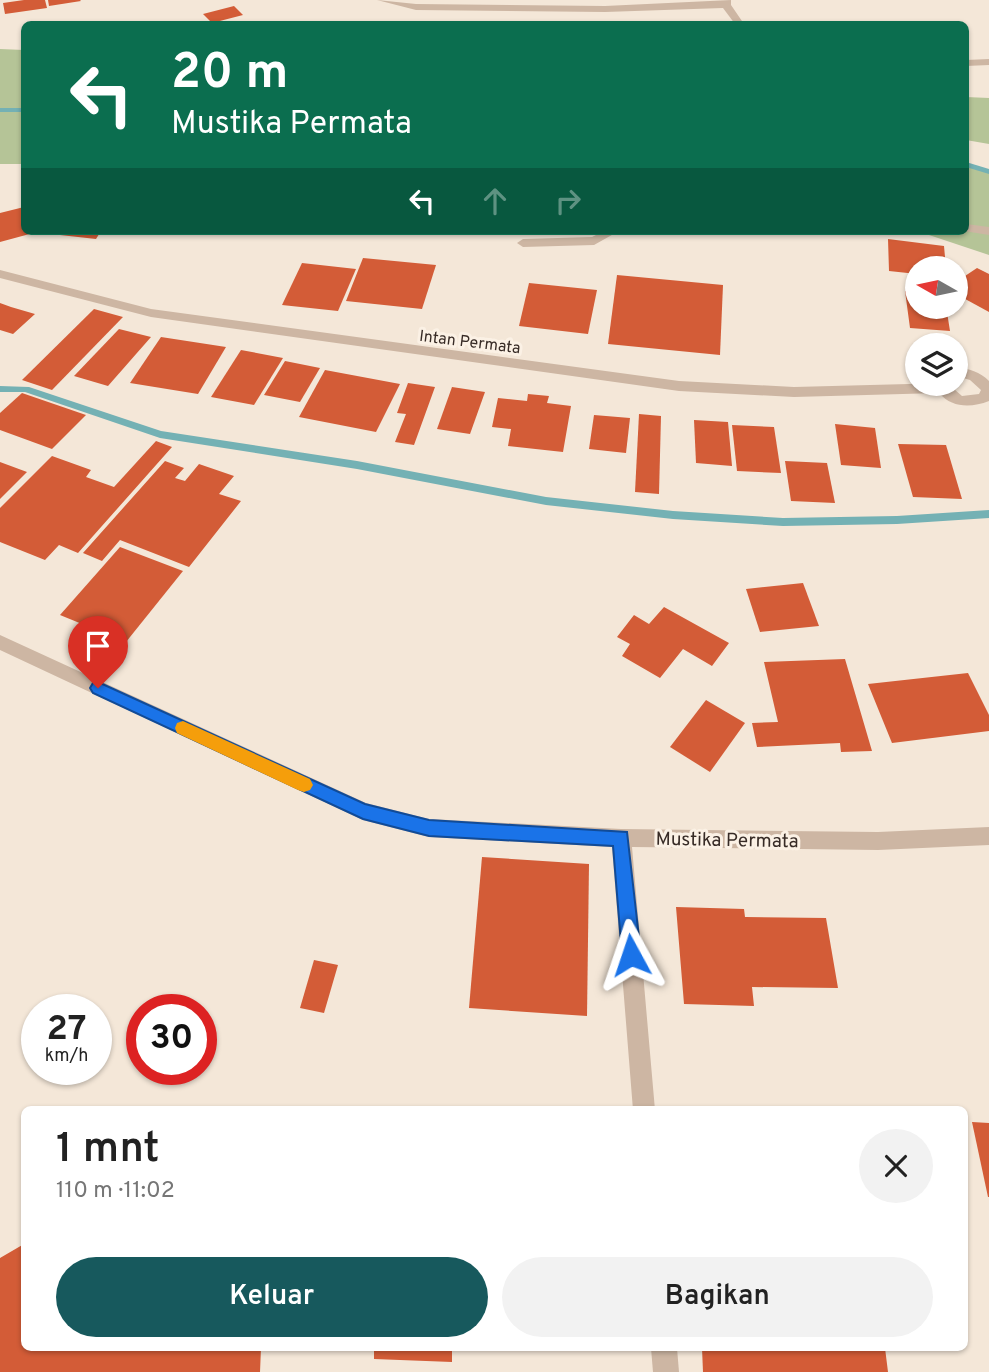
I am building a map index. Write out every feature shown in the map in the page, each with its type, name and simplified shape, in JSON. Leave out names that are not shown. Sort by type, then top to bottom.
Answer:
[{"type":"street","points":[[382,0],[416,6],[605,9],[726,3],[737,21]]},
{"type":"street","points":[[969,63],[989,62]]},
{"type":"street","points":[[969,229],[989,232]]},
{"type":"street","points":[[523,243],[594,241],[605,235]]},
{"type":"street","name":"Intan Permata","points":[[0,274],[151,313],[679,386],[794,392],[905,387]]},
{"type":"street","points":[[950,396],[965,402],[977,402],[985,397],[988,390],[984,382],[968,375]]},
{"type":"street","name":"Mustika Permata","points":[[0,642],[363,811],[429,828],[621,838],[877,841],[989,836]]},
{"type":"street","points":[[621,838],[644,1106]]},
{"type":"street","points":[[664,1351],[666,1372]]},
{"type":"green space","points":[[0,49],[21,50],[21,164],[0,164]]},
{"type":"green space","points":[[969,97],[989,98],[989,144],[969,141]]},
{"type":"green space","points":[[969,164],[989,172],[989,255],[929,235],[969,235]]},
{"type":"building","points":[[45,0],[47,8],[5,14],[3,3]]},
{"type":"building","points":[[48,0],[80,0],[81,1],[49,6]]},
{"type":"building","points":[[234,6],[243,15],[210,21],[203,14]]},
{"type":"building","points":[[21,208],[21,235],[26,235],[0,242],[0,213]]},
{"type":"building","points":[[60,235],[98,235],[96,239]]},
{"type":"building","points":[[888,239],[944,246],[945,256],[905,256],[905,273],[889,271]]},
{"type":"building","points":[[363,258],[436,265],[422,309],[346,301]]},
{"type":"building","points":[[302,263],[356,269],[338,311],[282,305]]},
{"type":"building","points":[[977,268],[989,274],[989,312],[968,301],[968,274]]},
{"type":"building","points":[[617,275],[723,285],[720,355],[608,344]]},
{"type":"building","points":[[529,283],[597,290],[588,334],[519,326]]},
{"type":"building","points":[[0,303],[35,314],[13,334],[0,330]]},
{"type":"building","points":[[94,309],[123,317],[52,390],[22,380]]},
{"type":"building","points":[[909,319],[948,319],[950,331],[910,328]]},
{"type":"building","points":[[119,329],[151,337],[108,386],[74,376]]},
{"type":"building","points":[[161,337],[226,347],[198,394],[130,383]]},
{"type":"building","points":[[241,350],[283,358],[254,405],[211,397]]},
{"type":"building","points":[[285,361],[320,368],[300,402],[264,395]]},
{"type":"building","points":[[325,370],[400,384],[376,432],[299,417]]},
{"type":"building","points":[[408,383],[435,387],[414,445],[395,442],[406,414],[397,413]]},
{"type":"building","points":[[452,387],[485,392],[470,434],[437,429]]},
{"type":"building","points":[[22,393],[86,415],[52,449],[0,430],[0,413]]},
{"type":"building","points":[[528,394],[549,396],[547,403],[571,406],[563,452],[508,446],[511,429],[492,427],[498,398],[527,401]]},
{"type":"building","points":[[639,414],[661,416],[659,494],[635,492]]},
{"type":"building","points":[[594,415],[630,418],[626,453],[589,449]]},
{"type":"building","points":[[694,420],[728,422],[732,466],[696,463]]},
{"type":"building","points":[[835,424],[875,428],[881,468],[841,465]]},
{"type":"building","points":[[732,425],[774,427],[781,473],[737,471]]},
{"type":"building","points":[[156,441],[172,447],[78,553],[59,545],[45,560],[0,542],[0,508],[52,456],[91,470],[86,477],[114,487]]},
{"type":"building","points":[[898,444],[946,445],[962,499],[913,497]]},
{"type":"building","points":[[165,461],[184,468],[175,478],[185,481],[199,464],[234,476],[219,494],[241,501],[189,567],[120,540],[102,561],[83,553]]},
{"type":"building","points":[[785,461],[827,463],[835,503],[791,501]]},
{"type":"building","points":[[0,462],[27,472],[0,499]]},
{"type":"building","points":[[120,547],[183,571],[126,642],[60,615]]},
{"type":"building","points":[[803,583],[819,626],[760,632],[746,589]]},
{"type":"building","points":[[664,607],[729,643],[712,666],[683,649],[660,678],[622,656],[630,644],[617,637],[634,615],[649,624]]},
{"type":"building","points":[[845,659],[872,751],[841,752],[840,743],[757,747],[752,723],[778,722],[764,662]]},
{"type":"building","points":[[968,673],[989,715],[989,731],[892,743],[868,684]]},
{"type":"building","points":[[706,700],[745,723],[710,772],[670,747]]},
{"type":"building","points":[[482,857],[589,864],[587,1016],[469,1008]]},
{"type":"building","points":[[676,907],[744,909],[745,917],[826,918],[838,988],[752,987],[754,1006],[684,1004]]},
{"type":"building","points":[[314,960],[338,965],[324,1013],[300,1008]]},
{"type":"building","points":[[972,1122],[989,1123],[989,1197],[988,1197]]},
{"type":"building","points":[[21,1246],[21,1351],[261,1351],[260,1372],[0,1372],[0,1258]]},
{"type":"building","points":[[374,1351],[452,1351],[452,1362],[374,1359]]},
{"type":"building","points":[[702,1351],[885,1351],[888,1372],[703,1372]]},
{"type":"waterway","points":[[0,110],[21,110]]},
{"type":"waterway","points":[[969,165],[989,172]]},
{"type":"waterway","points":[[0,389],[26,389],[160,434],[357,465],[546,501],[673,515],[783,522],[897,520],[989,514]]},
{"type":"slow traffic","points":[[183,728],[304,785]]},
{"type":"route","points":[[98,688],[363,811],[429,828],[621,838],[631,955]]}]
